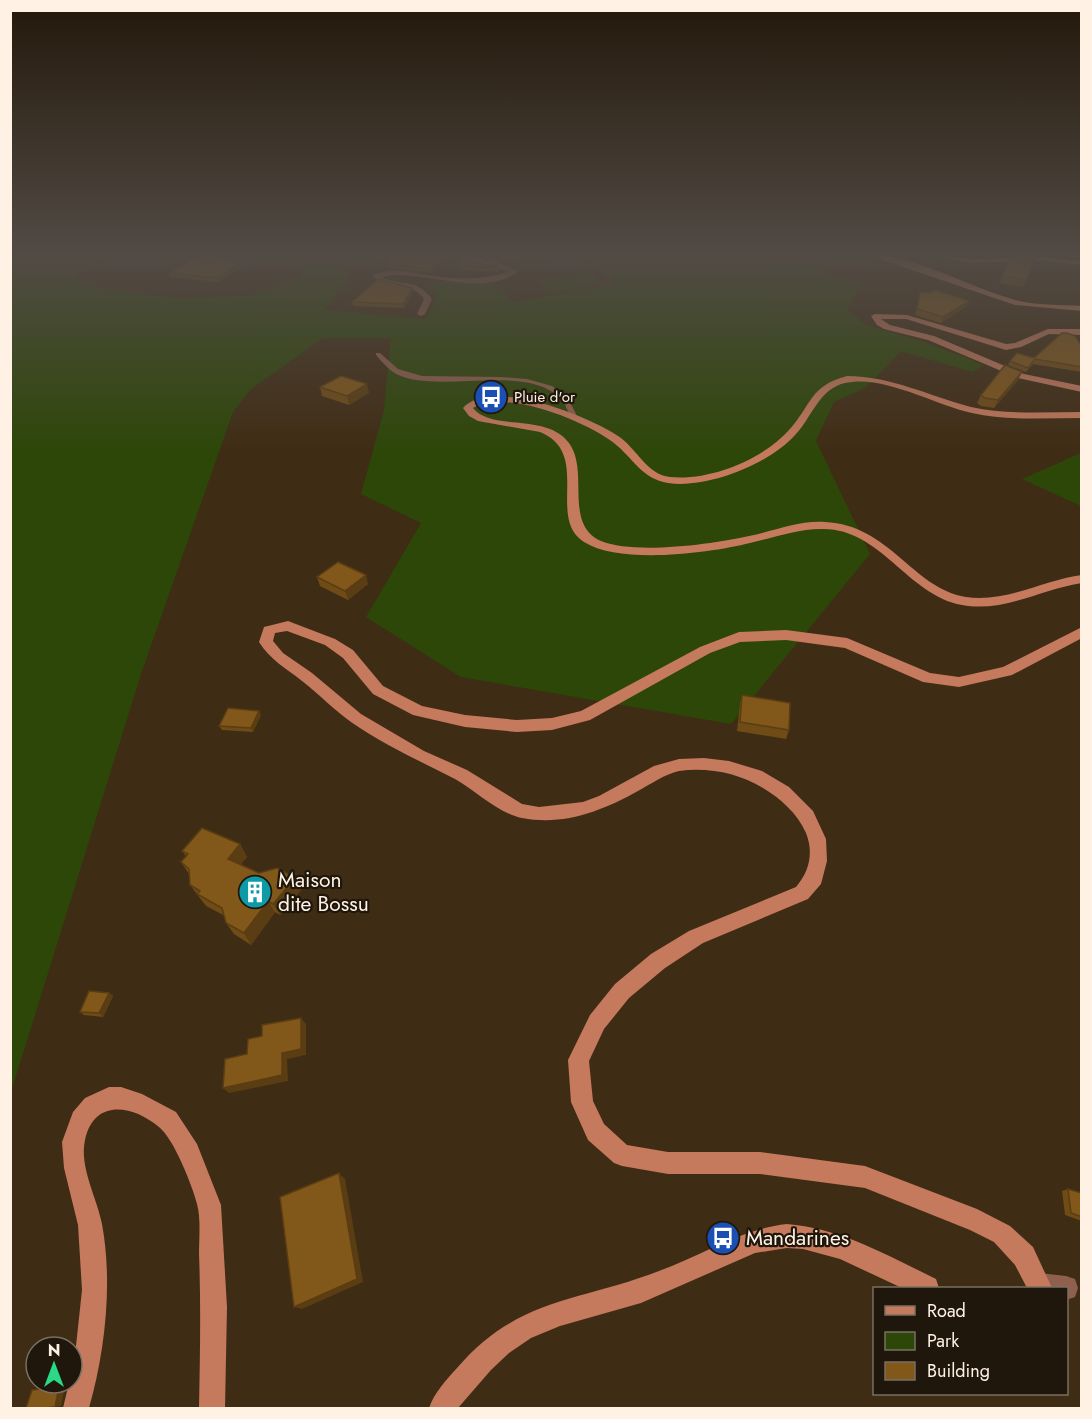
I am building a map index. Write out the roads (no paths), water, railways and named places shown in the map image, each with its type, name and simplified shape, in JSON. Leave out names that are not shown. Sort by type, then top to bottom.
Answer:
[{"type":"main road","points":[[878,320],[887,327],[931,338],[1021,376],[1082,389]]},
{"type":"main road","points":[[917,320],[1011,348],[1030,341],[1042,333],[1063,330],[1082,332]]},
{"type":"main road","points":[[1082,416],[1028,415],[973,410],[884,383],[866,379],[840,380],[831,383],[817,398],[792,434],[762,456],[720,473],[676,480],[654,476],[646,471],[631,452],[618,441],[574,418],[536,405],[516,402],[476,403],[468,408],[474,416],[491,422],[539,428],[552,433],[561,440],[569,452],[575,483],[573,515],[576,529],[603,547],[627,550],[678,549],[737,543],[798,528],[839,525],[874,539],[918,580],[961,600],[994,602],[1048,585],[1082,579]]},
{"type":"main road","points":[[1040,1287],[1024,1256],[1002,1234],[977,1221],[865,1177],[760,1164],[668,1164],[622,1155],[596,1132],[582,1102],[579,1060],[597,1022],[622,991],[658,961],[696,937],[802,893],[815,878],[818,861],[817,839],[807,816],[783,792],[756,776],[729,767],[704,764],[679,765],[660,771],[605,801],[583,809],[539,814],[518,810],[461,775],[418,754],[356,718],[307,677],[278,657],[266,642],[266,635],[269,630],[288,626],[330,642],[348,654],[378,690],[418,711],[465,721],[517,726],[552,724],[585,716],[705,650],[739,637],[786,635],[847,643],[928,678],[959,682],[1007,671],[1082,632]]},
{"type":"main road","points":[[76,1408],[87,1363],[93,1290],[90,1225],[75,1168],[73,1142],[81,1120],[93,1106],[109,1098],[121,1098],[142,1105],[168,1120],[189,1152],[209,1205],[214,1307],[212,1408]]},
{"type":"main road","points":[[442,1408],[484,1356],[512,1334],[554,1314],[615,1299],[669,1280],[753,1240],[789,1236],[819,1240],[925,1287]]},
{"type":"lane","points":[[378,354],[392,368],[403,374],[423,379],[502,378],[533,383],[559,392],[573,406],[574,418]]},
{"type":"place","name":"Pluie d'or","points":[[491,397]]},
{"type":"place","name":"Maison dite Bossu","points":[[255,892]]},
{"type":"place","name":"Mandarines","points":[[723,1238]]}]
